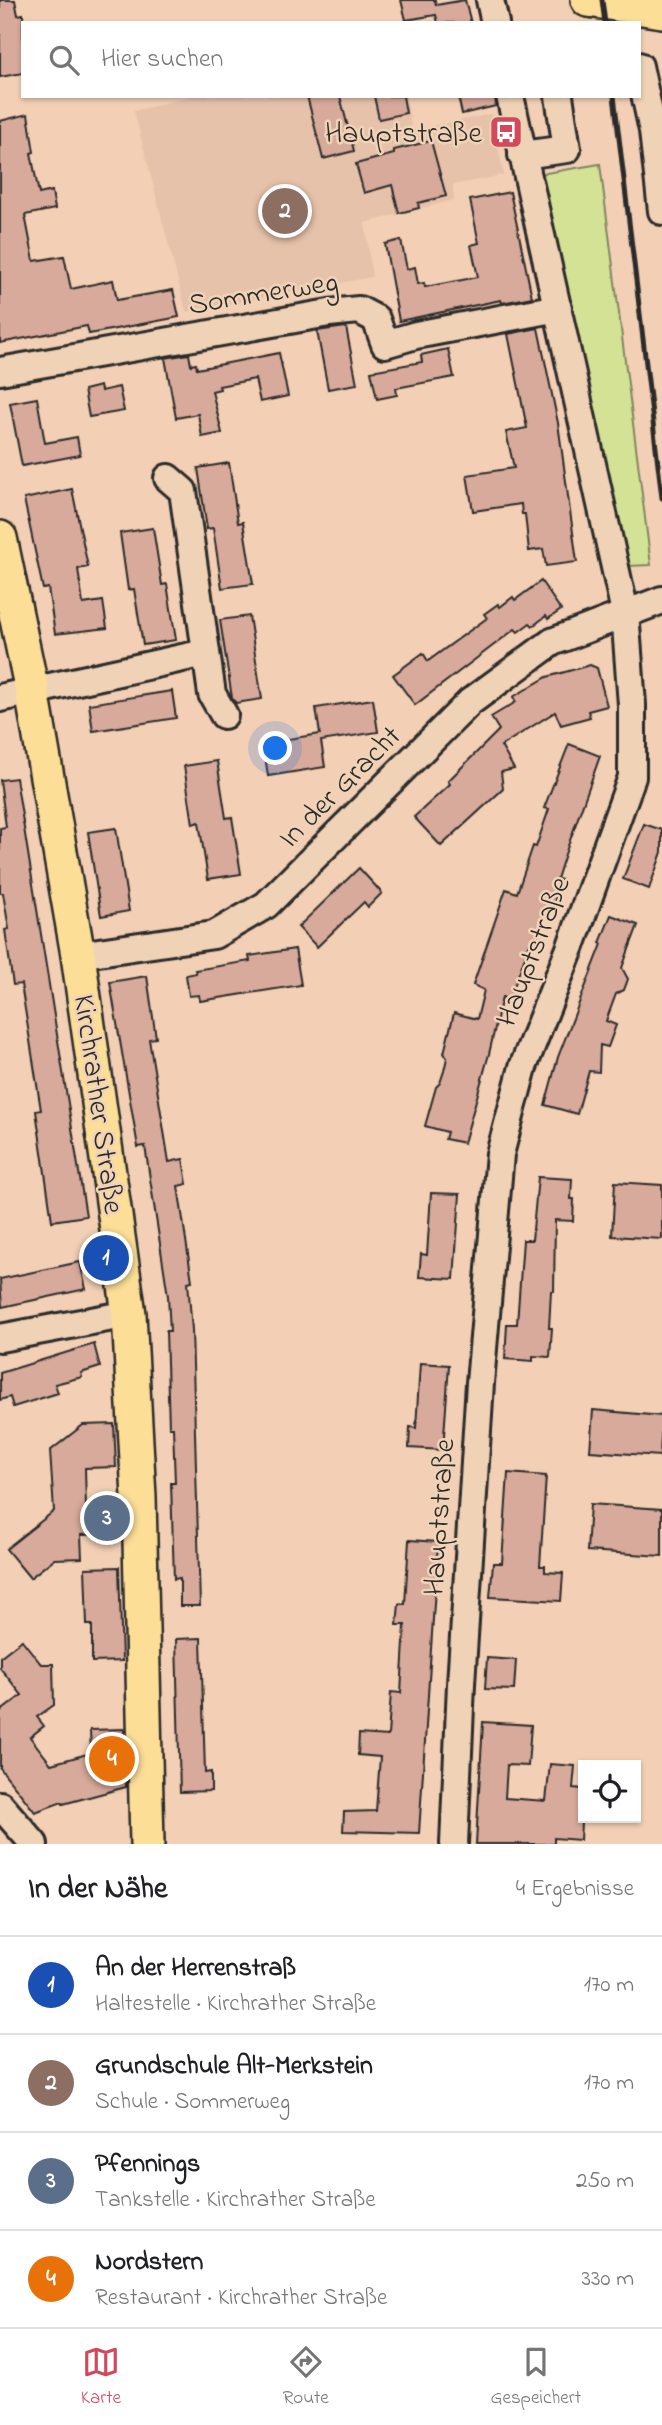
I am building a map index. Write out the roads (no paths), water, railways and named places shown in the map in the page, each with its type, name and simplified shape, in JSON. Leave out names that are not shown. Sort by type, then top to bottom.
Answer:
[{"type":"main road","points":[[588,0],[629,14],[662,12]]},
{"type":"main road","name":"Kirchrather Straße","points":[[0,538],[16,695],[78,954],[129,1314],[139,1497],[147,1844]]},
{"type":"street","points":[[490,0],[495,21]]},
{"type":"street","points":[[641,75],[653,131],[662,211]]},
{"type":"street","name":"Hauptstraße","points":[[454,1844],[480,1383],[500,1154],[523,1067],[572,946],[632,777],[632,705],[625,612],[510,98]]},
{"type":"street","points":[[522,155],[567,149],[558,98]]},
{"type":"street","name":"Sommerweg","points":[[0,371],[329,313],[359,310],[376,319],[385,344],[415,335],[558,308]]},
{"type":"street","points":[[168,478],[183,491],[212,694],[224,715]]},
{"type":"street","name":"In der Gracht","points":[[78,954],[214,934],[266,905],[470,702],[552,642],[662,600]]},
{"type":"street","points":[[16,695],[205,653]]},
{"type":"street","points":[[0,1338],[129,1314]]},
{"type":"street","points":[[0,1805],[30,1843]]},
{"type":"railway","points":[[602,0],[605,21]]},
{"type":"railway","points":[[614,98],[662,498]]},
{"type":"place","name":"Hauptstraße","points":[[506,132]]},
{"type":"place","name":"Grundschule Alt-Merkstein","points":[[285,211]]},
{"type":"place","name":"An der Herrenstraß","points":[[106,1258]]},
{"type":"place","name":"Pfennings","points":[[107,1518]]},
{"type":"place","name":"Nordstern","points":[[112,1759]]}]
